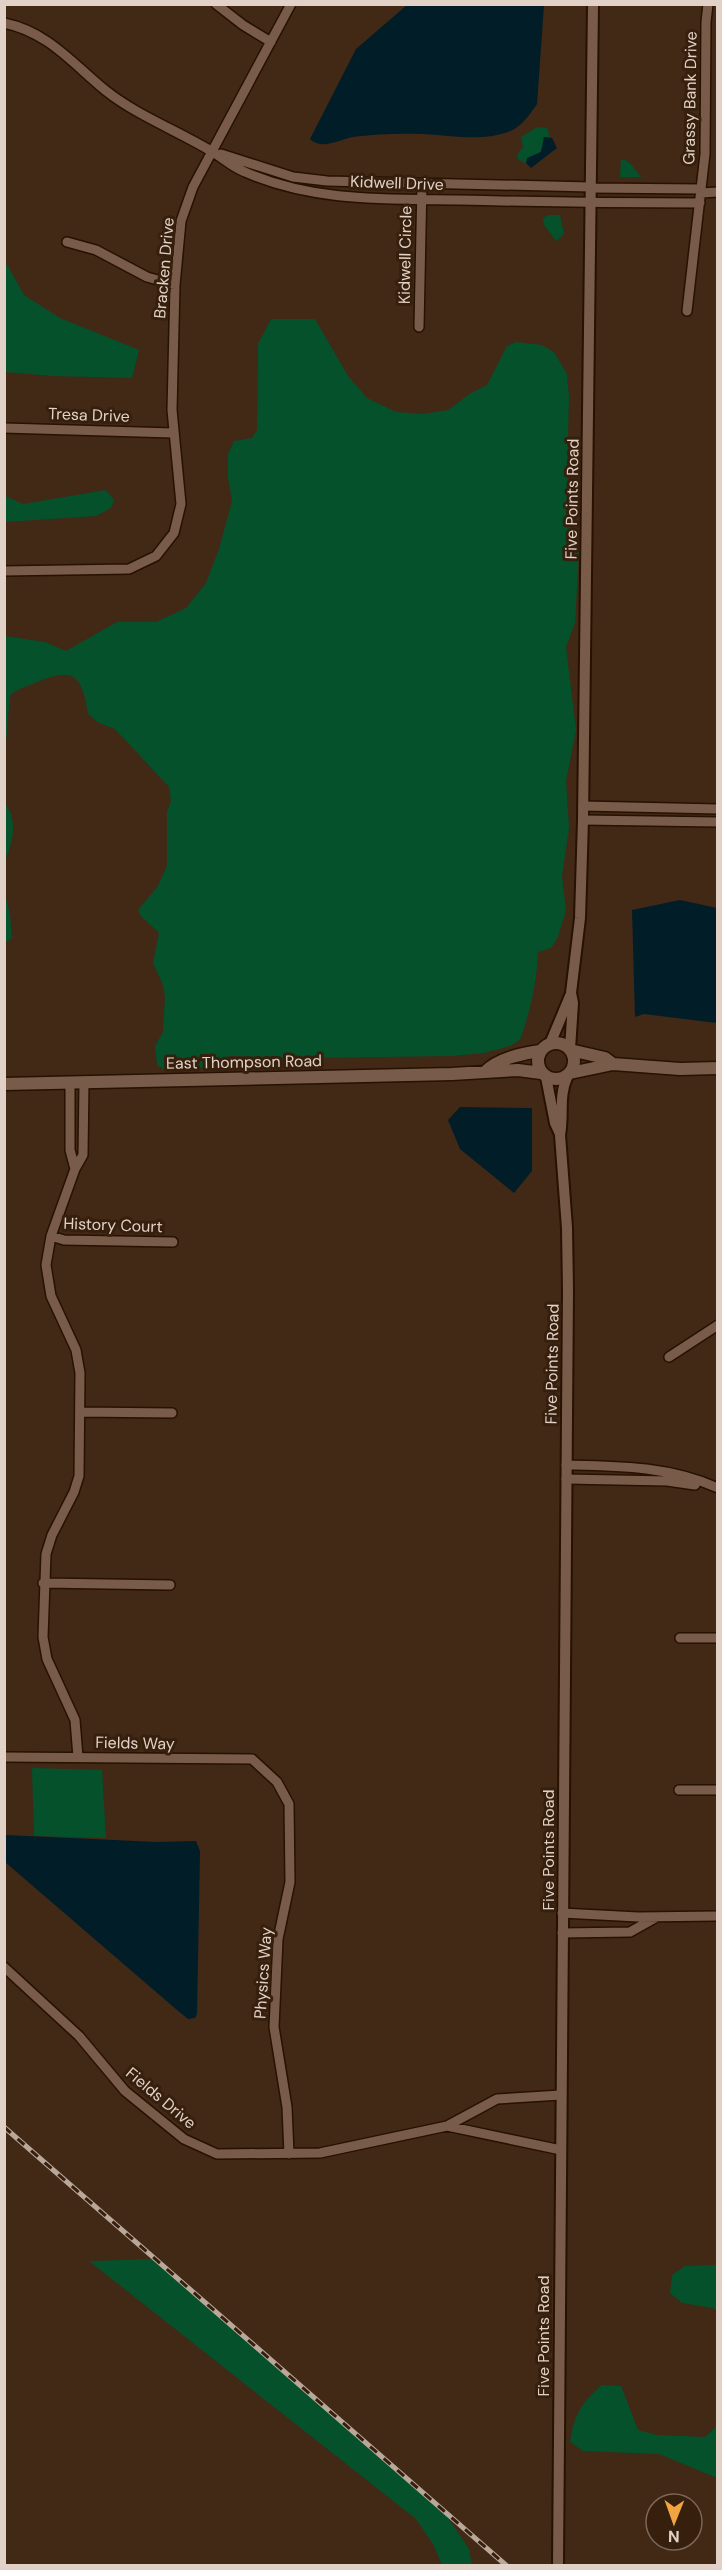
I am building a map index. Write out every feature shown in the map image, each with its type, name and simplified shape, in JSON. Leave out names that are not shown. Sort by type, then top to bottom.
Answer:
[{"type":"main road","points":[[613,1064],[605,1058],[570,1049],[563,1044],[545,1047],[537,1062],[544,1075],[557,1080],[569,1074],[613,1064],[681,1069],[717,1068]]},
{"type":"main road","name":"East Thompson Road","points":[[485,1072],[492,1065],[545,1047]]},
{"type":"main road","points":[[569,1074],[574,1058],[570,1049]]},
{"type":"main road","name":"East Thompson Road","points":[[4,1084],[494,1073],[518,1070],[544,1075]]},
{"type":"street","points":[[216,4],[243,25],[271,42]]},
{"type":"street","name":"Bracken Drive","points":[[4,571],[121,570],[139,565],[158,553],[170,540],[180,511],[173,433],[175,285],[179,233],[184,209],[291,4]]},
{"type":"street","name":"Five Points Road","points":[[570,1049],[573,1003],[571,993],[580,918],[583,820],[593,4]]},
{"type":"street","name":"Grassy Bank Drive","points":[[687,311],[705,154],[708,4]]},
{"type":"street","name":"Kidwell Drive","points":[[4,23],[43,36],[120,101],[243,171],[295,190],[336,196],[591,203],[701,195]]},
{"type":"street","name":"Kidwell Drive","points":[[212,152],[293,177],[327,181],[591,187],[701,195]]},
{"type":"street","name":"Kidwell Circle","points":[[419,327],[422,183]]},
{"type":"street","points":[[701,195],[717,192]]},
{"type":"street","points":[[67,242],[96,250],[147,277],[175,285]]},
{"type":"street","name":"Tresa Drive","points":[[4,428],[173,433]]},
{"type":"street","points":[[583,806],[717,809]]},
{"type":"street","points":[[662,808],[662,821]]},
{"type":"street","points":[[583,820],[717,822]]},
{"type":"street","name":"Five Points Road","points":[[545,1047],[571,993]]},
{"type":"street","name":"Five Points Road","points":[[558,2565],[568,1265],[560,1135],[563,1121],[561,1092],[569,1074]]},
{"type":"street","name":"Five Points Road","points":[[544,1075],[560,1135]]},
{"type":"street","points":[[70,1083],[70,1150],[75,1169]]},
{"type":"street","points":[[78,1757],[75,1720],[44,1648],[44,1583],[48,1545],[77,1482],[80,1373],[78,1355],[52,1301],[46,1278],[47,1253],[51,1236],[75,1169],[83,1155],[84,1083]]},
{"type":"street","name":"History Court","points":[[51,1236],[64,1240],[173,1242]]},
{"type":"street","points":[[669,1356],[717,1325]]},
{"type":"street","points":[[80,1412],[172,1413]]},
{"type":"street","points":[[566,1466],[654,1469],[696,1478],[717,1488]]},
{"type":"street","points":[[566,1479],[667,1480],[690,1483],[717,1493]]},
{"type":"street","points":[[44,1583],[170,1585]]},
{"type":"street","points":[[680,1638],[717,1638]]},
{"type":"street","name":"Fields Way","points":[[4,1757],[252,1759],[261,1768]]},
{"type":"street","name":"Physics Way","points":[[261,1768],[277,1782],[289,1804],[290,1882],[278,1939],[274,2027],[288,2108],[289,2154]]},
{"type":"street","points":[[679,1790],[717,1790]]},
{"type":"street","points":[[562,1913],[657,1917],[717,1916]]},
{"type":"street","points":[[562,1933],[630,1932],[657,1917]]},
{"type":"street","name":"Fields Drive","points":[[4,1967],[79,2036],[125,2091],[184,2139],[217,2154],[320,2153],[447,2126],[497,2099],[561,2095]]},
{"type":"street","name":"Fields Drive","points":[[447,2126],[561,2150]]},
{"type":"green space","points":[[537,127],[547,128],[550,137],[543,137],[540,151],[528,158],[525,164],[516,157],[523,147],[521,137]]},
{"type":"green space","points":[[621,159],[630,164],[641,177],[620,177]]},
{"type":"green space","points":[[548,215],[560,215],[564,234],[556,241],[544,225],[543,218]]},
{"type":"green space","points":[[5,261],[24,295],[60,318],[139,350],[132,378],[5,372]]},
{"type":"green space","points":[[271,319],[315,319],[348,376],[367,398],[396,412],[423,414],[448,410],[471,393],[487,385],[507,346],[516,342],[542,345],[554,352],[567,374],[569,397],[567,477],[579,552],[575,623],[566,647],[576,730],[566,781],[569,828],[562,876],[566,911],[557,939],[551,948],[538,952],[535,986],[527,1019],[520,1040],[510,1046],[484,1053],[452,1056],[309,1058],[229,1056],[206,1067],[168,1072],[157,1065],[155,1046],[163,1032],[165,997],[163,985],[153,963],[159,933],[140,915],[138,910],[158,886],[167,865],[167,811],[171,801],[169,787],[115,729],[99,723],[88,714],[83,690],[74,678],[67,675],[48,678],[19,689],[10,696],[5,754],[5,636],[45,642],[66,651],[117,622],[156,622],[186,608],[206,583],[219,549],[232,501],[228,478],[228,454],[234,441],[252,438],[257,430],[258,344]]},
{"type":"green space","points":[[106,490],[114,500],[111,508],[96,516],[5,522],[5,496],[23,504]]},
{"type":"green space","points":[[5,804],[12,816],[13,831],[5,860]]},
{"type":"green space","points":[[5,894],[12,938],[5,943]]},
{"type":"green space","points":[[32,1768],[102,1770],[106,1838],[34,1836]]},
{"type":"green space","points":[[155,2259],[443,2510],[469,2549],[472,2565],[442,2565],[433,2544],[416,2519],[89,2261]]},
{"type":"green space","points":[[717,2265],[717,2311],[713,2308],[682,2303],[670,2293],[672,2275],[685,2266]]},
{"type":"green space","points":[[602,2385],[621,2386],[638,2430],[657,2435],[705,2437],[717,2426],[717,2478],[659,2454],[583,2451],[570,2442],[580,2410]]},
{"type":"water","points":[[407,5],[544,5],[537,104],[517,127],[508,132],[487,137],[388,134],[353,137],[325,144],[310,139],[356,49]]},
{"type":"water","points":[[544,137],[552,138],[557,148],[531,168],[526,163],[527,158],[541,152]]},
{"type":"water","points":[[680,900],[717,908],[717,1023],[644,1014],[635,1017],[632,910]]},
{"type":"water","points":[[460,1107],[532,1108],[532,1171],[514,1193],[460,1149],[448,1120]]},
{"type":"water","points":[[5,1835],[157,1842],[196,1841],[200,1851],[197,2014],[195,2018],[188,2019],[177,2010],[5,1862]]},
{"type":"railway","points":[[4,2127],[507,2566]]}]
